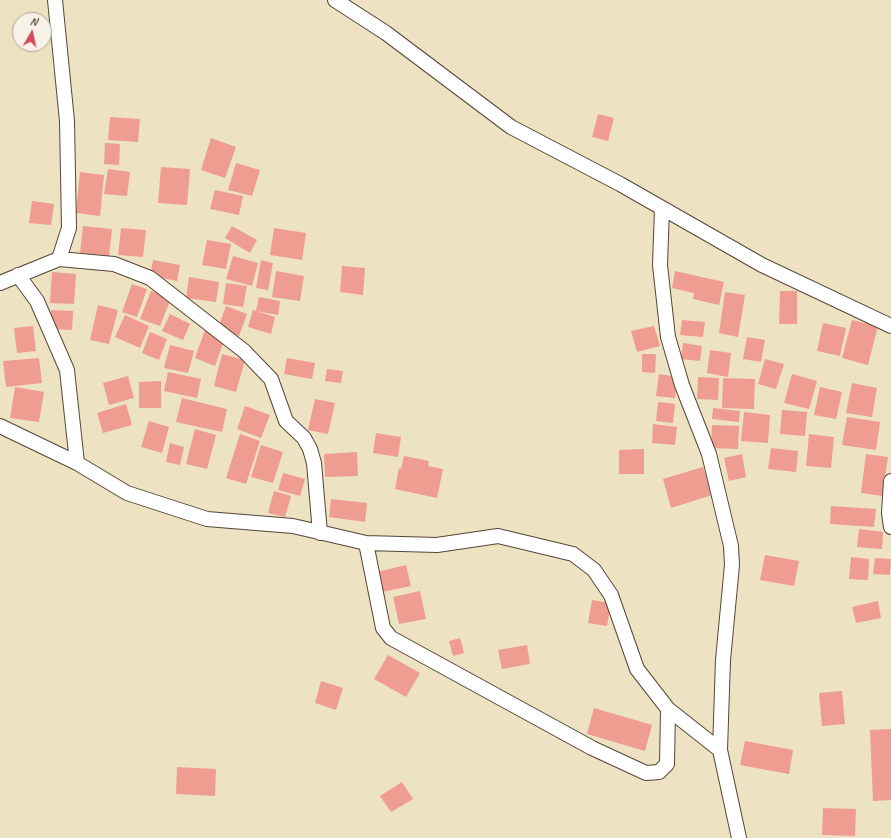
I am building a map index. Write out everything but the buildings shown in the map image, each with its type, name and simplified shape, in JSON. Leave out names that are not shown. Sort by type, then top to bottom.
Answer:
[{"type":"street","points":[[55,0],[68,121],[69,228],[59,259]]},
{"type":"street","points":[[335,0],[386,33],[511,127],[662,208],[762,265],[891,326]]},
{"type":"street","points":[[662,208],[660,265],[668,337],[682,385],[709,454],[731,546],[732,565],[723,660],[720,750],[739,838]]},
{"type":"street","points":[[0,283],[59,259],[114,264],[150,278],[244,351],[271,380],[286,421],[304,438],[310,450],[314,463],[320,533]]},
{"type":"street","points":[[18,275],[36,301],[67,370],[77,463]]},
{"type":"street","points":[[0,426],[77,463],[127,493],[207,519],[293,526],[366,544],[437,545],[498,536],[573,554],[594,570],[611,595],[637,669],[668,709],[720,750]]},
{"type":"street","points":[[891,481],[889,513],[891,527]]},
{"type":"street","points":[[366,544],[383,628],[391,638],[536,718],[592,748],[646,773],[659,772],[667,764],[668,709]]}]
